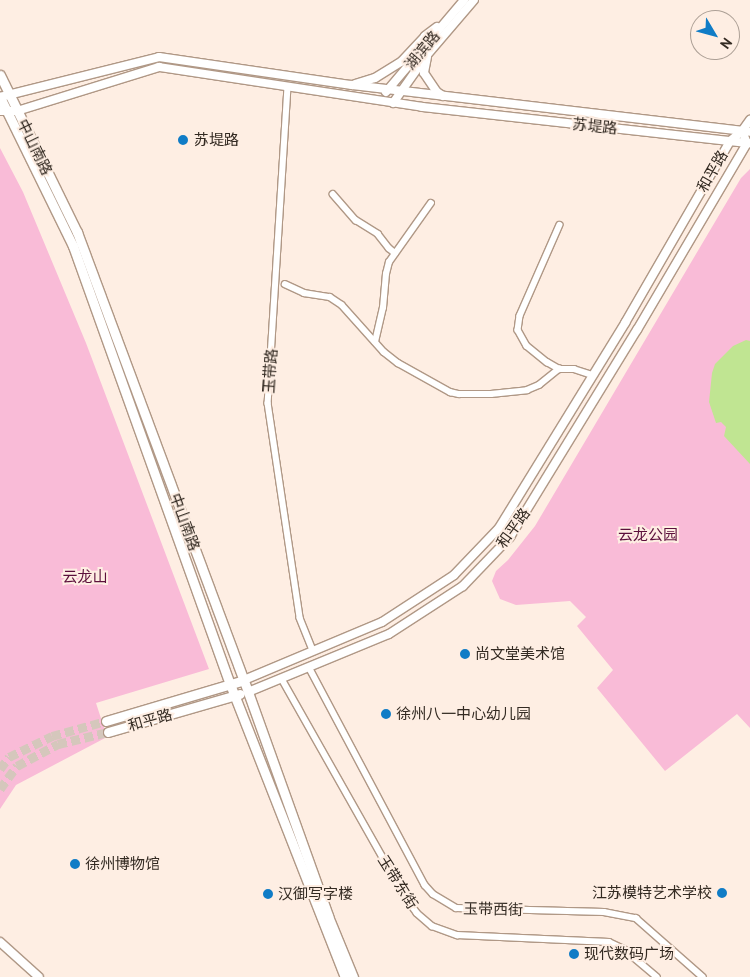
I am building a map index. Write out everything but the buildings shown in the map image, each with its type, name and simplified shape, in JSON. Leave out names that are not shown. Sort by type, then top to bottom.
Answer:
[{"type":"main road","name":"湖滨路","points":[[380,101],[388,89],[464,0]]},
{"type":"main road","name":"湖滨路","points":[[393,102],[427,55],[474,0]]},
{"type":"main road","points":[[352,85],[375,78],[402,61],[425,36],[447,20]]},
{"type":"main road","points":[[427,55],[424,73],[437,92],[444,96]]},
{"type":"main road","name":"苏堤路","points":[[0,97],[159,57],[352,85],[746,132]]},
{"type":"main road","name":"苏堤路","points":[[3,112],[17,111],[159,67],[380,101],[748,143]]},
{"type":"main road","name":"中山南路","points":[[0,75],[77,232],[244,680],[328,916],[354,977]]},
{"type":"main road","name":"中山南路","points":[[0,97],[3,112],[72,246],[230,684],[345,977]]},
{"type":"main road","name":"和平路","points":[[108,732],[235,696],[282,679],[389,634],[463,586],[510,537],[637,330],[748,143],[746,132],[750,120]]},
{"type":"main road","name":"和平路","points":[[106,721],[244,680],[382,622],[454,575],[499,528],[593,375],[730,141],[746,132]]},
{"type":"main road","points":[[0,942],[39,977]]},
{"type":"street","name":"玉带路","points":[[285,86],[268,404],[300,618],[313,651]]},
{"type":"street","points":[[333,194],[356,220],[378,234],[395,253]]},
{"type":"street","points":[[375,342],[386,289],[386,274],[395,253],[431,203]]},
{"type":"street","points":[[560,225],[520,316],[518,330],[527,346],[559,369],[574,369],[593,375]]},
{"type":"street","points":[[285,284],[304,293],[330,297],[342,305],[375,342],[406,368],[428,381],[459,394],[490,394],[527,390],[539,385],[559,369]]},
{"type":"street","name":"玉带西街","points":[[310,667],[425,885],[433,894],[456,908],[604,912],[636,918],[703,977]]},
{"type":"street","name":"玉带东街","points":[[282,679],[404,895],[417,913],[432,926],[457,935],[609,942],[624,949],[657,977]]},
{"type":"green space","name":"云龙山","points":[[0,148],[23,192],[86,343],[209,669],[96,703],[107,737],[16,785],[0,809]]},
{"type":"green space","name":"云龙公园","points":[[750,169],[750,728],[737,714],[665,771],[597,688],[613,670],[577,626],[586,617],[570,601],[516,605],[500,599],[492,581],[496,571],[508,560],[535,526],[741,178]]},
{"type":"shaded area","points":[[746,340],[750,341],[750,464],[724,436],[726,427],[721,422],[716,423],[709,402],[712,373],[715,364],[733,346]]},
{"type":"tunnel","points":[[0,769],[9,757],[52,736],[106,721]]},
{"type":"tunnel","points":[[0,789],[17,766],[58,744],[108,732]]},
{"type":"place","name":"苏堤路","points":[[183,140]]},
{"type":"place","name":"尚文堂美术馆","points":[[465,654]]},
{"type":"place","name":"徐州八一中心幼儿园","points":[[386,714]]},
{"type":"place","name":"徐州博物馆","points":[[75,864]]},
{"type":"place","name":"江苏模特艺术学校","points":[[722,893]]},
{"type":"place","name":"汉御写字楼","points":[[268,894]]},
{"type":"place","name":"现代数码广场","points":[[574,954]]}]
